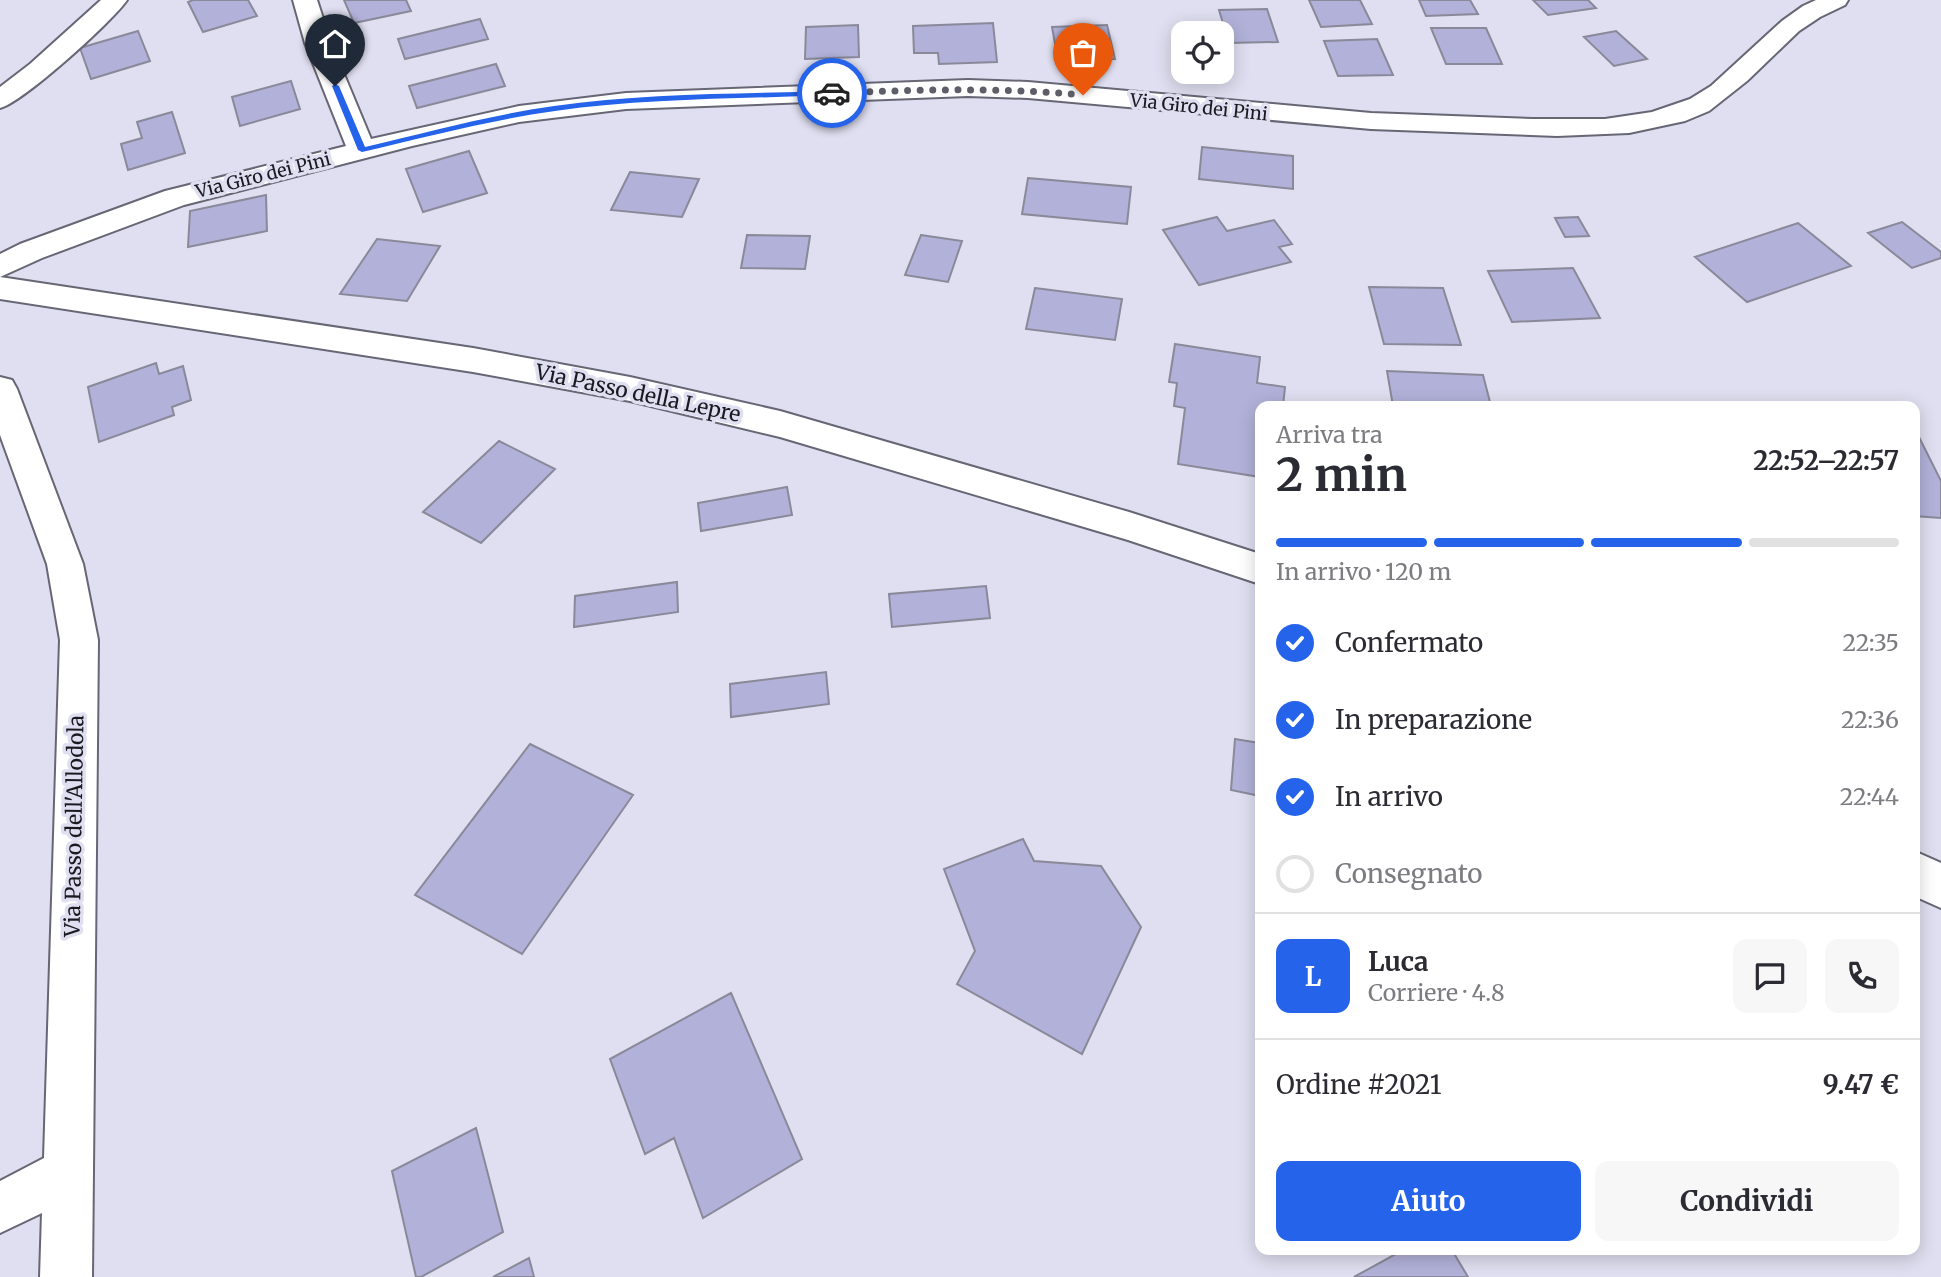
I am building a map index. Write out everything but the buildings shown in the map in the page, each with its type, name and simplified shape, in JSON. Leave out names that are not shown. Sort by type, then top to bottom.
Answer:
[{"type":"street","points":[[0,100],[39,70],[115,0]]},
{"type":"street","points":[[305,0],[318,43],[362,150]]},
{"type":"street","name":"Via Giro dei Pini","points":[[0,267],[31,251],[175,198],[508,116],[599,103],[938,89],[1028,90],[1309,118],[1401,124],[1544,127],[1636,123],[1676,115],[1706,102],[1730,85],[1782,30],[1808,12],[1836,0]]},
{"type":"street","name":"Via Passo della Lepre","points":[[0,288],[473,360],[630,389],[780,424],[1129,526],[1255,567]]},
{"type":"street","name":"Via Passo dell'Allodola","points":[[0,388],[65,564],[79,640],[66,1277]]},
{"type":"street","points":[[1920,875],[1941,887]]},
{"type":"street","points":[[0,1208],[68,1172]]},
{"type":"way so far","points":[[832,93],[968,88],[1083,95]]},
{"type":"route","points":[[335,86],[362,150],[497,118],[555,108],[626,101],[832,93]]}]
